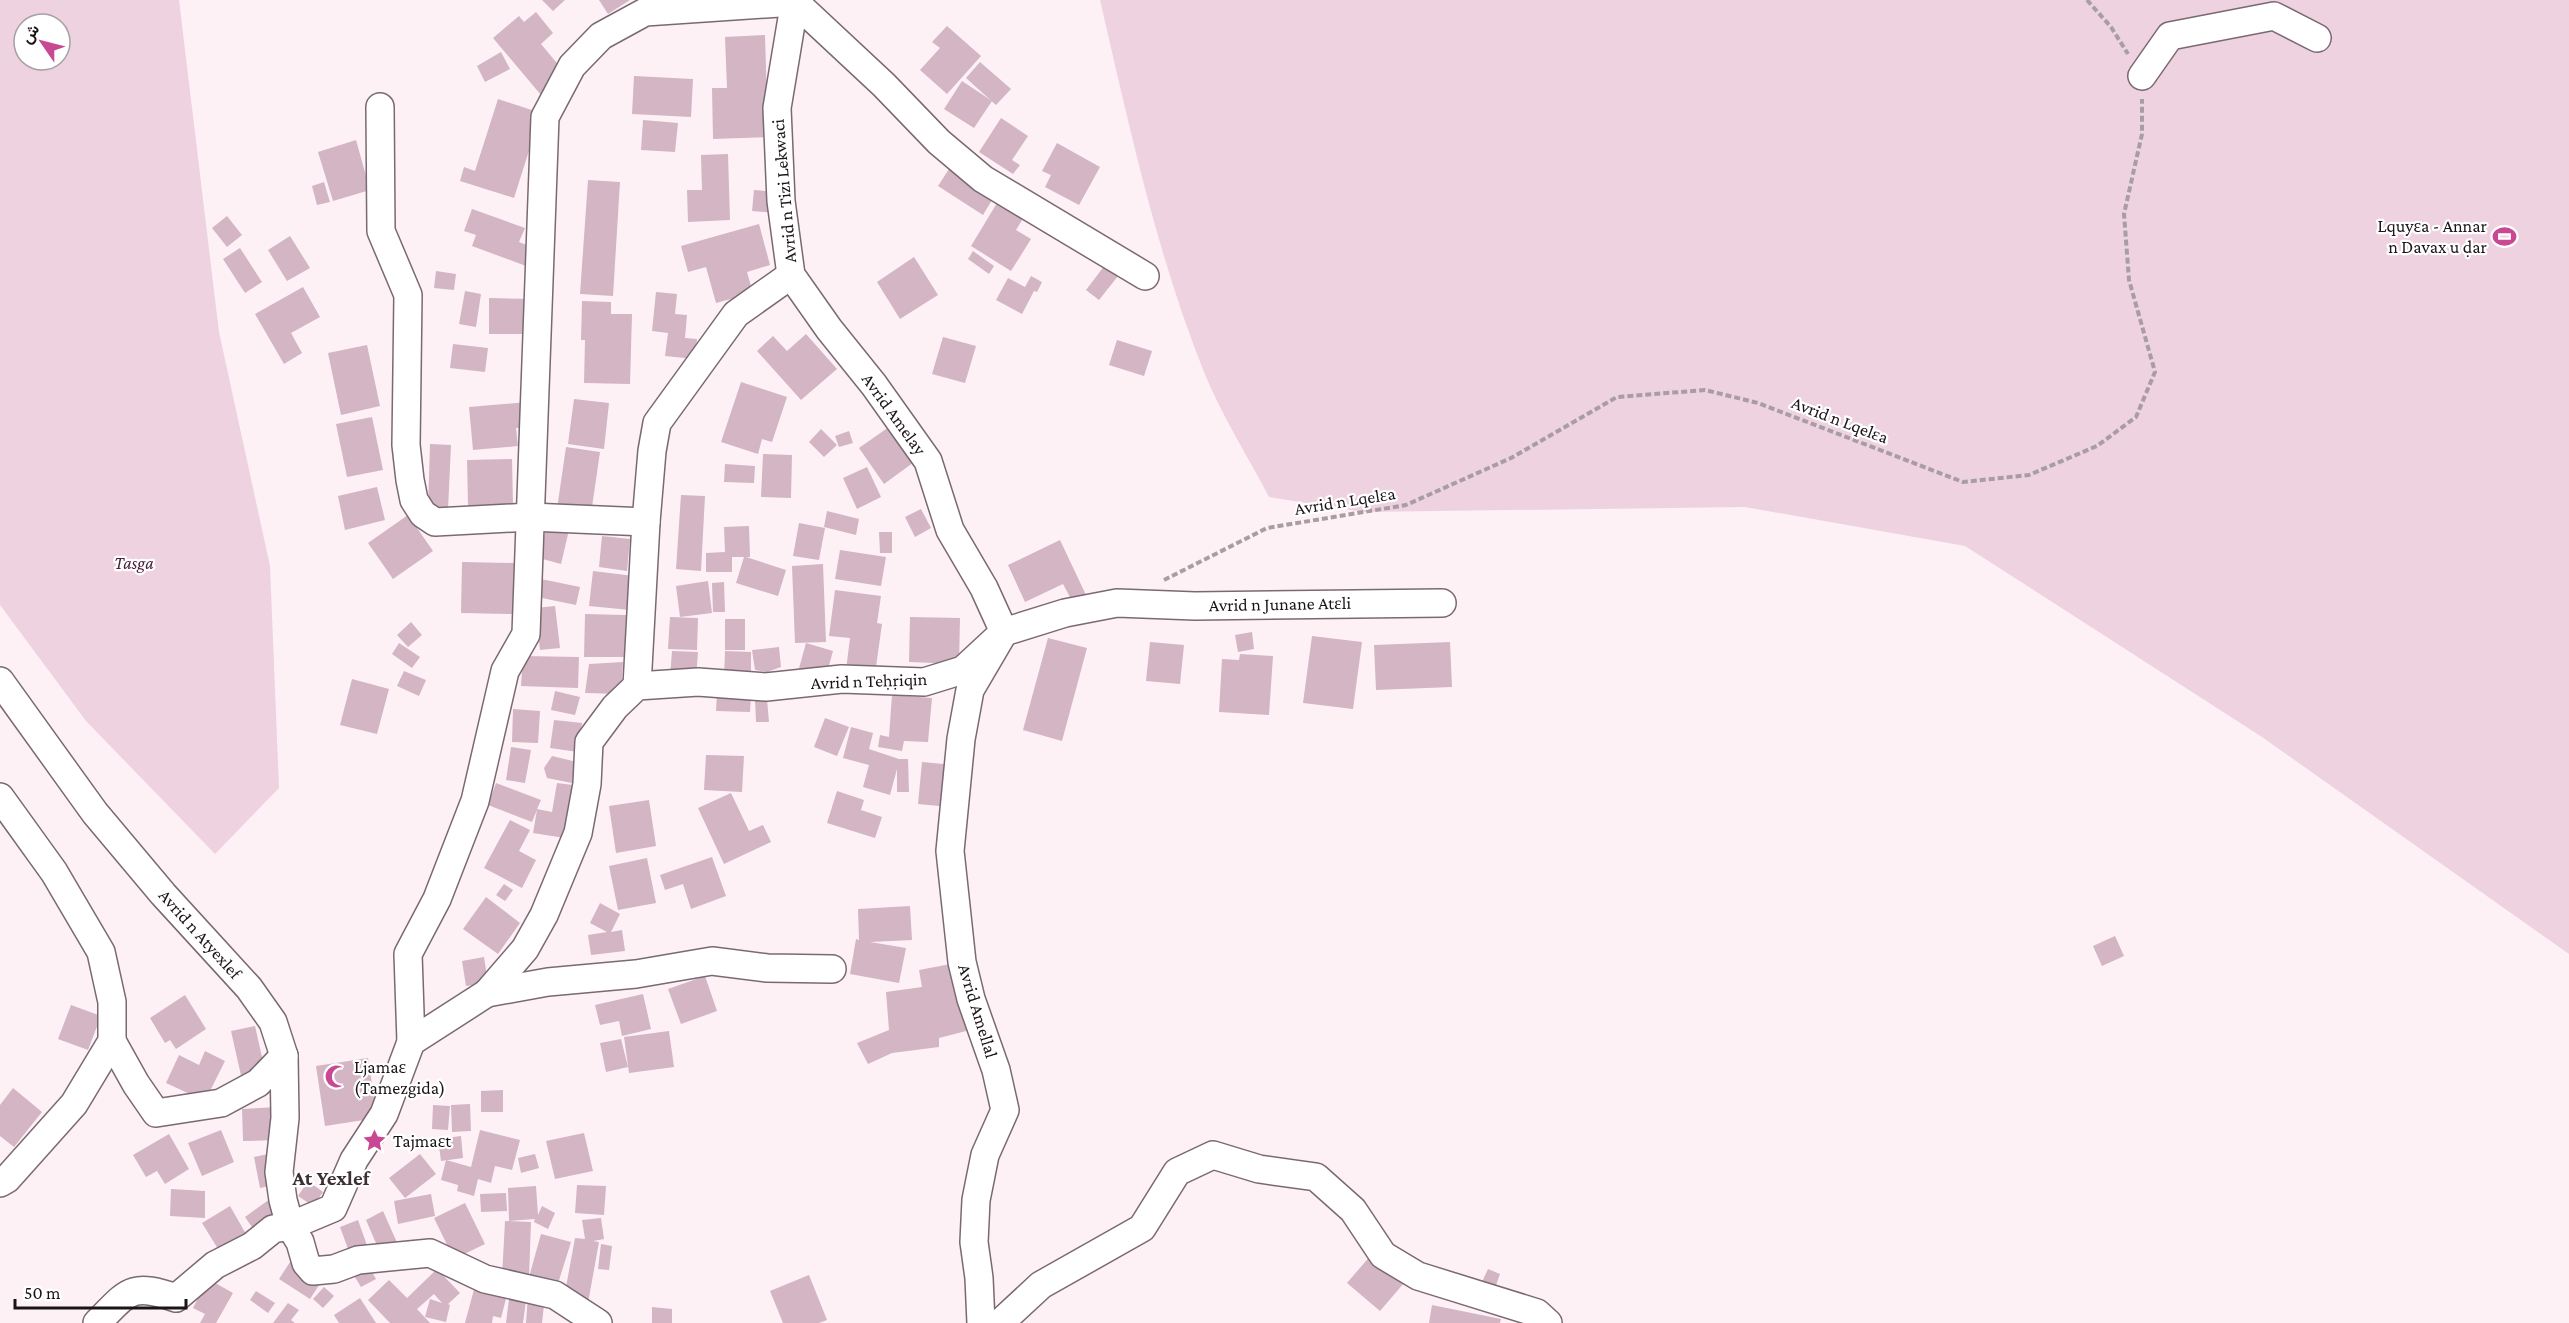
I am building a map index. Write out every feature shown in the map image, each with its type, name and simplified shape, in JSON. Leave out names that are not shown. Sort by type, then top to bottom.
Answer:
[{"type":"street","points":[[97,1323],[126,1294],[152,1290],[176,1298],[215,1265],[252,1246],[273,1229],[290,1226],[333,1208],[354,1160],[384,1114],[411,1042],[408,954],[438,899],[475,801],[505,671],[526,634],[545,117],[572,66],[600,36],[645,12],[795,1],[884,85],[939,142],[983,179],[1145,276]]},
{"type":"street","name":"Avrid n Tizi Lekwaci","points":[[791,274],[781,201],[777,108],[795,1]]},
{"type":"street","points":[[2142,76],[2170,36],[2274,16],[2318,38]]},
{"type":"street","points":[[380,107],[381,231],[408,295],[406,446],[414,501],[423,514],[435,522],[530,517],[646,522]]},
{"type":"street","points":[[411,1042],[487,993],[525,949],[544,915],[578,833],[587,784],[589,742],[615,707],[637,686],[646,522],[652,451],[657,423],[736,314],[791,274]]},
{"type":"street","name":"Avrid Amelay","points":[[791,274],[829,330],[874,385],[928,461],[950,530],[984,588],[1004,632]]},
{"type":"street","name":"Avrid n Teḥṛiqin","points":[[637,686],[698,682],[766,687],[842,679],[924,682],[963,670],[1004,632],[1065,613],[1117,603]]},
{"type":"street","name":"Avrid n Junane Atɛli","points":[[1117,603],[1195,606],[1442,603]]},
{"type":"street","name":"Avrid Amellal","points":[[981,1323],[979,1278],[974,1242],[976,1200],[985,1155],[1005,1110],[996,1071],[971,999],[962,962],[950,851],[961,739],[970,690],[1004,632]]},
{"type":"street","name":"Avrid n Atyexlef","points":[[0,681],[94,813],[163,894],[249,988],[273,1022],[284,1056],[285,1118],[279,1172],[283,1200],[290,1226],[300,1242],[306,1263],[313,1271],[334,1269],[358,1260],[430,1253],[485,1279],[555,1295],[598,1323]]},
{"type":"street","points":[[0,797],[54,872],[101,952],[112,1002],[112,1041],[136,1084],[156,1113],[221,1103],[258,1083],[284,1056]]},
{"type":"street","points":[[487,993],[548,982],[636,974],[712,961],[767,968],[832,969]]},
{"type":"street","points":[[0,1183],[7,1179],[74,1104],[112,1041]]},
{"type":"street","points":[[1000,1323],[1041,1285],[1142,1228],[1177,1172],[1213,1155],[1259,1169],[1316,1177],[1353,1210],[1383,1255],[1418,1276],[1537,1313],[1548,1323]]},
{"type":"path","points":[[2087,0],[2111,27],[2142,76]]},
{"type":"path","name":"Avrid n Lqelɛa","points":[[1160,581],[1267,528],[1406,505],[1511,458],[1617,397],[1705,390],[1758,403],[1963,482],[2029,475],[2097,446],[2136,417],[2155,372],[2129,280],[2124,214],[2142,134],[2142,76]]},
{"type":"green space","name":"Tasga","points":[[0,0],[179,0],[219,332],[270,566],[279,788],[215,854],[86,721],[0,605]]},
{"type":"green space","points":[[1100,0],[2569,0],[2569,954],[2262,737],[1965,546],[1745,507],[1364,512],[1269,497],[1218,404],[1187,327],[1145,188]]},
{"type":"building","points":[[542,0],[565,0],[553,11]]},
{"type":"building","points":[[599,0],[630,0],[608,14]]},
{"type":"building","points":[[536,12],[553,33],[541,44],[566,74],[541,95],[493,38],[519,16],[524,22]]},
{"type":"building","points":[[947,26],[981,56],[947,94],[920,70],[940,48],[932,42]]},
{"type":"building","points":[[765,35],[768,137],[713,139],[712,88],[727,88],[725,37]]},
{"type":"building","points":[[501,52],[510,69],[485,82],[477,66]]},
{"type":"building","points":[[980,62],[1011,89],[996,105],[966,78]]},
{"type":"building","points":[[634,76],[693,79],[691,117],[632,114]]},
{"type":"building","points":[[962,81],[992,101],[974,128],[944,109]]},
{"type":"building","points":[[498,99],[541,113],[514,198],[460,181],[464,167],[475,171]]},
{"type":"building","points":[[1001,118],[1028,136],[1012,160],[1020,165],[1013,174],[979,152]]},
{"type":"building","points":[[643,120],[678,123],[675,152],[641,150]]},
{"type":"building","points":[[356,140],[370,190],[333,201],[318,152]]},
{"type":"building","points":[[1057,143],[1100,167],[1079,205],[1045,187],[1051,175],[1042,171]]},
{"type":"building","points":[[728,154],[730,220],[688,222],[687,190],[702,190],[701,155]]},
{"type":"building","points":[[951,166],[995,195],[983,215],[938,186]]},
{"type":"building","points":[[588,180],[620,182],[613,296],[580,294]]},
{"type":"building","points":[[324,182],[330,202],[317,205],[312,186]]},
{"type":"building","points":[[754,190],[778,192],[776,213],[752,211]]},
{"type":"building","points":[[1000,198],[1027,212],[1016,230],[1031,239],[1011,271],[971,246]]},
{"type":"building","points":[[472,209],[525,228],[519,242],[532,247],[526,266],[472,246],[476,235],[464,231]]},
{"type":"building","points":[[227,216],[242,235],[227,247],[212,228]]},
{"type":"building","points":[[759,224],[770,265],[747,272],[753,293],[716,303],[706,267],[688,272],[681,246]]},
{"type":"building","points":[[290,236],[310,268],[287,281],[268,250]]},
{"type":"building","points":[[240,248],[262,282],[245,293],[223,259]]},
{"type":"building","points":[[973,251],[994,266],[989,274],[968,259]]},
{"type":"building","points":[[914,257],[938,295],[900,319],[877,282]]},
{"type":"building","points":[[1105,265],[1118,276],[1099,300],[1086,290]]},
{"type":"building","points":[[436,271],[456,274],[454,290],[434,288]]},
{"type":"building","points":[[1031,276],[1042,282],[1037,292],[1034,291],[1022,314],[996,300],[1008,278],[1025,287]]},
{"type":"building","points":[[303,287],[320,317],[291,333],[302,353],[284,364],[255,314]]},
{"type":"building","points":[[465,291],[481,294],[476,327],[459,324]]},
{"type":"building","points":[[656,292],[677,294],[675,314],[687,315],[685,338],[697,339],[695,359],[665,356],[668,333],[652,331]]},
{"type":"building","points":[[489,298],[533,299],[533,334],[489,334]]},
{"type":"building","points":[[582,301],[611,302],[611,314],[632,314],[630,384],[584,383],[585,340],[581,340]]},
{"type":"building","points":[[806,334],[837,369],[801,400],[757,351],[773,336],[787,351]]},
{"type":"building","points":[[943,337],[976,346],[965,383],[932,374]]},
{"type":"building","points":[[1117,340],[1152,351],[1144,376],[1109,365]]},
{"type":"building","points":[[453,344],[488,348],[485,372],[450,368]]},
{"type":"building","points":[[367,345],[380,406],[341,415],[328,353]]},
{"type":"building","points":[[741,382],[787,397],[772,442],[762,439],[758,454],[721,442]]},
{"type":"building","points":[[574,399],[609,403],[604,449],[568,444]]},
{"type":"building","points":[[529,402],[531,427],[516,428],[518,446],[473,450],[469,407]]},
{"type":"building","points":[[372,417],[383,470],[347,477],[336,424]]},
{"type":"building","points":[[896,422],[921,457],[884,484],[859,448]]},
{"type":"building","points":[[821,429],[837,445],[824,457],[809,442]]},
{"type":"building","points":[[849,431],[853,443],[839,447],[835,436]]},
{"type":"building","points":[[430,444],[451,445],[448,510],[428,509]]},
{"type":"building","points":[[566,447],[600,452],[591,514],[557,509]]},
{"type":"building","points":[[763,454],[792,455],[791,498],[761,497]]},
{"type":"building","points":[[512,459],[513,505],[468,506],[467,460]]},
{"type":"building","points":[[725,464],[755,466],[754,483],[724,482]]},
{"type":"building","points":[[867,467],[881,497],[857,509],[843,478]]},
{"type":"building","points":[[377,487],[385,520],[345,530],[338,496]]},
{"type":"building","points":[[681,495],[705,496],[701,571],[676,569]]},
{"type":"building","points":[[921,509],[931,528],[915,537],[905,517]]},
{"type":"building","points":[[827,511],[859,519],[856,535],[824,527]]},
{"type":"building","points":[[408,515],[433,551],[393,579],[368,543]]},
{"type":"building","points":[[799,523],[825,528],[819,560],[793,556]]},
{"type":"building","points":[[547,525],[569,530],[561,564],[539,558]]},
{"type":"building","points":[[749,526],[750,557],[746,557],[786,570],[778,596],[736,583],[744,557],[732,557],[732,572],[706,572],[706,553],[725,552],[724,527]]},
{"type":"building","points":[[879,532],[892,532],[892,553],[880,553]]},
{"type":"building","points":[[602,536],[630,539],[627,571],[599,567]]},
{"type":"building","points":[[1060,540],[1086,595],[1072,601],[1063,584],[1025,602],[1008,565]]},
{"type":"building","points":[[840,550],[886,557],[881,586],[835,579]]},
{"type":"building","points":[[462,562],[515,563],[514,614],[461,613]]},
{"type":"building","points":[[823,564],[826,642],[795,643],[792,566]]},
{"type":"building","points":[[593,571],[634,576],[630,610],[589,606]]},
{"type":"building","points":[[541,579],[580,587],[576,605],[537,597]]},
{"type":"building","points":[[708,581],[712,613],[680,617],[676,586]]},
{"type":"building","points":[[724,582],[725,612],[713,612],[712,583]]},
{"type":"building","points":[[835,590],[881,596],[877,623],[882,624],[875,674],[846,670],[850,638],[829,636]]},
{"type":"building","points":[[555,606],[560,648],[540,650],[535,608]]},
{"type":"building","points":[[585,614],[626,615],[625,657],[584,657]]},
{"type":"building","points":[[670,617],[698,618],[697,650],[668,649]]},
{"type":"building","points":[[910,617],[960,618],[959,664],[909,662]]},
{"type":"building","points":[[725,619],[745,619],[745,650],[725,650]]},
{"type":"building","points":[[411,622],[422,635],[408,647],[397,635]]},
{"type":"building","points":[[1252,632],[1254,649],[1238,652],[1235,635]]},
{"type":"building","points":[[1312,636],[1362,642],[1353,709],[1303,703]]},
{"type":"building","points":[[1048,638],[1087,648],[1062,741],[1023,730]]},
{"type":"building","points":[[1150,642],[1184,645],[1180,684],[1146,681]]},
{"type":"building","points":[[1450,642],[1452,687],[1376,690],[1374,645]]},
{"type":"building","points":[[399,643],[420,657],[412,668],[392,654]]},
{"type":"building","points":[[806,643],[833,651],[825,680],[798,672]]},
{"type":"building","points":[[779,647],[781,667],[767,672],[755,670],[752,650]]},
{"type":"building","points":[[672,651],[698,652],[696,679],[670,677]]},
{"type":"building","points":[[725,651],[751,652],[751,680],[724,679]]},
{"type":"building","points":[[1240,654],[1273,656],[1269,715],[1219,712],[1222,659],[1239,660]]},
{"type":"building","points":[[523,656],[579,657],[578,688],[521,686]]},
{"type":"building","points":[[623,662],[621,694],[585,693],[589,664]]},
{"type":"building","points":[[404,671],[426,680],[419,696],[397,686]]},
{"type":"building","points":[[352,679],[389,689],[377,734],[340,725]]},
{"type":"building","points":[[555,691],[580,697],[575,715],[551,710]]},
{"type":"building","points":[[717,694],[751,696],[750,712],[716,711]]},
{"type":"building","points":[[892,695],[932,698],[928,742],[904,741],[902,751],[878,747],[880,735],[889,737]]},
{"type":"building","points":[[767,699],[769,722],[756,722],[755,700]]},
{"type":"building","points":[[513,709],[540,711],[538,743],[512,742]]},
{"type":"building","points":[[825,718],[849,727],[837,756],[814,747]]},
{"type":"building","points":[[554,720],[582,723],[578,752],[550,748]]},
{"type":"building","points":[[851,727],[873,733],[869,749],[899,759],[908,759],[909,792],[897,792],[897,769],[890,795],[863,787],[869,765],[843,758]]},
{"type":"building","points":[[511,747],[531,750],[525,783],[506,780]]},
{"type":"building","points":[[706,755],[744,756],[742,792],[704,790]]},
{"type":"building","points":[[552,756],[577,762],[572,783],[547,778],[544,768]]},
{"type":"building","points":[[922,762],[954,765],[950,807],[918,804]]},
{"type":"building","points":[[496,783],[541,800],[537,809],[552,812],[557,783],[581,786],[565,838],[533,833],[537,810],[532,822],[488,805]]},
{"type":"building","points":[[837,791],[864,800],[861,810],[882,817],[875,838],[827,823]]},
{"type":"building","points":[[731,793],[749,831],[763,825],[771,842],[724,864],[698,808]]},
{"type":"building","points":[[649,800],[656,846],[616,853],[609,806]]},
{"type":"building","points":[[510,820],[530,830],[519,851],[536,860],[522,888],[484,868]]},
{"type":"building","points":[[712,857],[726,896],[691,909],[683,884],[665,890],[660,875]]},
{"type":"building","points":[[647,858],[656,903],[618,910],[609,866]]},
{"type":"building","points":[[504,884],[513,890],[505,901],[496,895]]},
{"type":"building","points":[[486,897],[520,923],[498,954],[463,929]]},
{"type":"building","points":[[600,903],[620,914],[611,932],[622,930],[625,951],[591,955],[588,935],[607,932],[590,923]]},
{"type":"building","points":[[910,906],[912,940],[870,942],[906,948],[899,983],[850,974],[856,939],[859,940],[858,909]]},
{"type":"building","points":[[2115,936],[2124,956],[2102,966],[2093,946]]},
{"type":"building","points":[[484,957],[488,983],[466,986],[462,961]]},
{"type":"building","points":[[956,963],[970,1030],[939,1038],[939,1047],[892,1053],[868,1064],[857,1043],[889,1030],[886,992],[922,987],[919,970]]},
{"type":"building","points":[[705,976],[717,1011],[681,1024],[668,989]]},
{"type":"building","points":[[643,994],[651,1029],[622,1036],[619,1021],[600,1025],[595,1005]]},
{"type":"building","points":[[185,995],[206,1029],[176,1049],[170,1040],[165,1043],[150,1018]]},
{"type":"building","points":[[71,1005],[101,1016],[88,1050],[58,1039]]},
{"type":"building","points":[[255,1026],[266,1075],[242,1080],[231,1031]]},
{"type":"building","points":[[669,1031],[674,1067],[629,1073],[624,1037]]},
{"type":"building","points":[[621,1039],[628,1067],[606,1072],[600,1043]]},
{"type":"building","points":[[205,1051],[225,1061],[205,1101],[166,1083],[179,1055],[199,1065]]},
{"type":"building","points":[[368,1058],[377,1118],[325,1126],[316,1066]]},
{"type":"building","points":[[13,1088],[42,1112],[14,1147],[0,1136],[0,1105]]},
{"type":"building","points":[[503,1090],[503,1112],[481,1112],[481,1091]]},
{"type":"building","points":[[470,1104],[471,1131],[452,1132],[451,1105]]},
{"type":"building","points":[[433,1105],[450,1106],[448,1130],[432,1129]]},
{"type":"building","points":[[278,1107],[279,1140],[243,1141],[242,1109]]},
{"type":"building","points":[[221,1130],[234,1162],[202,1176],[188,1143]]},
{"type":"building","points":[[480,1130],[520,1140],[512,1170],[495,1166],[491,1183],[478,1179],[474,1196],[457,1191],[458,1185],[441,1180],[446,1160],[471,1167]]},
{"type":"building","points":[[584,1133],[593,1171],[555,1179],[546,1141]]},
{"type":"building","points":[[169,1134],[189,1169],[165,1184],[157,1171],[146,1177],[133,1155]]},
{"type":"building","points":[[461,1136],[463,1158],[441,1161],[438,1139]]},
{"type":"building","points":[[282,1151],[288,1182],[260,1188],[254,1157]]},
{"type":"building","points":[[420,1154],[436,1174],[405,1198],[389,1178]]},
{"type":"building","points":[[535,1154],[539,1168],[521,1173],[518,1158]]},
{"type":"building","points":[[308,1181],[323,1192],[313,1206],[298,1196]]},
{"type":"building","points":[[577,1185],[606,1186],[604,1215],[575,1213]]},
{"type":"building","points":[[536,1186],[538,1215],[542,1206],[555,1213],[548,1229],[534,1222],[535,1219],[509,1221],[508,1188]]},
{"type":"building","points":[[171,1189],[205,1191],[205,1218],[170,1216]]},
{"type":"building","points":[[506,1193],[507,1211],[481,1212],[480,1194]]},
{"type":"building","points":[[431,1194],[435,1216],[398,1224],[394,1201]]},
{"type":"building","points":[[274,1196],[283,1208],[254,1230],[245,1217]]},
{"type":"building","points":[[465,1203],[485,1244],[454,1259],[434,1218]]},
{"type":"building","points":[[230,1206],[250,1241],[223,1257],[202,1223]]},
{"type":"building","points":[[383,1211],[399,1247],[381,1255],[366,1220]]},
{"type":"building","points":[[601,1218],[604,1239],[593,1241],[599,1242],[588,1303],[564,1298],[575,1238],[585,1239],[582,1220]]},
{"type":"building","points":[[358,1220],[369,1251],[351,1257],[340,1227]]},
{"type":"building","points":[[505,1221],[531,1222],[529,1277],[541,1234],[571,1242],[556,1290],[502,1277]]},
{"type":"building","points":[[601,1244],[612,1246],[609,1270],[598,1269]]},
{"type":"building","points":[[1371,1255],[1404,1283],[1380,1311],[1347,1283]]},
{"type":"building","points":[[292,1259],[323,1279],[310,1299],[279,1279]]},
{"type":"building","points":[[368,1265],[376,1279],[361,1287],[353,1274]]},
{"type":"building","points":[[437,1269],[460,1293],[448,1304],[450,1305],[446,1322],[425,1317],[430,1299],[442,1303],[434,1294],[417,1309],[430,1323],[390,1323],[368,1300],[389,1280],[407,1298]]},
{"type":"building","points":[[1488,1269],[1500,1274],[1495,1288],[1482,1282]]},
{"type":"building","points":[[809,1275],[827,1320],[819,1323],[783,1323],[770,1291]]},
{"type":"building","points":[[208,1279],[233,1293],[216,1323],[200,1323],[205,1314],[193,1308]]},
{"type":"building","points":[[476,1282],[508,1291],[501,1318],[493,1316],[492,1323],[465,1323]]},
{"type":"building","points":[[324,1287],[334,1296],[323,1308],[313,1299]]},
{"type":"building","points":[[256,1291],[275,1303],[268,1313],[250,1300]]},
{"type":"building","points":[[510,1291],[527,1293],[523,1323],[506,1323]]},
{"type":"building","points":[[528,1295],[545,1296],[542,1323],[526,1323]]},
{"type":"building","points":[[360,1298],[376,1323],[339,1323],[334,1315]]},
{"type":"building","points":[[288,1303],[299,1310],[291,1320],[295,1323],[273,1323]]},
{"type":"building","points":[[1432,1305],[1501,1319],[1500,1323],[1429,1323]]},
{"type":"building","points":[[652,1307],[672,1309],[672,1323],[652,1323]]},
{"type":"place","name":"Lquyɛa - Annar n Davax u ḍar","points":[[2505,236]]},
{"type":"place","name":"Ljamaɛ (Tamezgida)","points":[[336,1077]]},
{"type":"place","name":"Tajmaɛt","points":[[375,1141]]},
{"type":"district","name":"At Yexlef","points":[[331,1178]]}]
